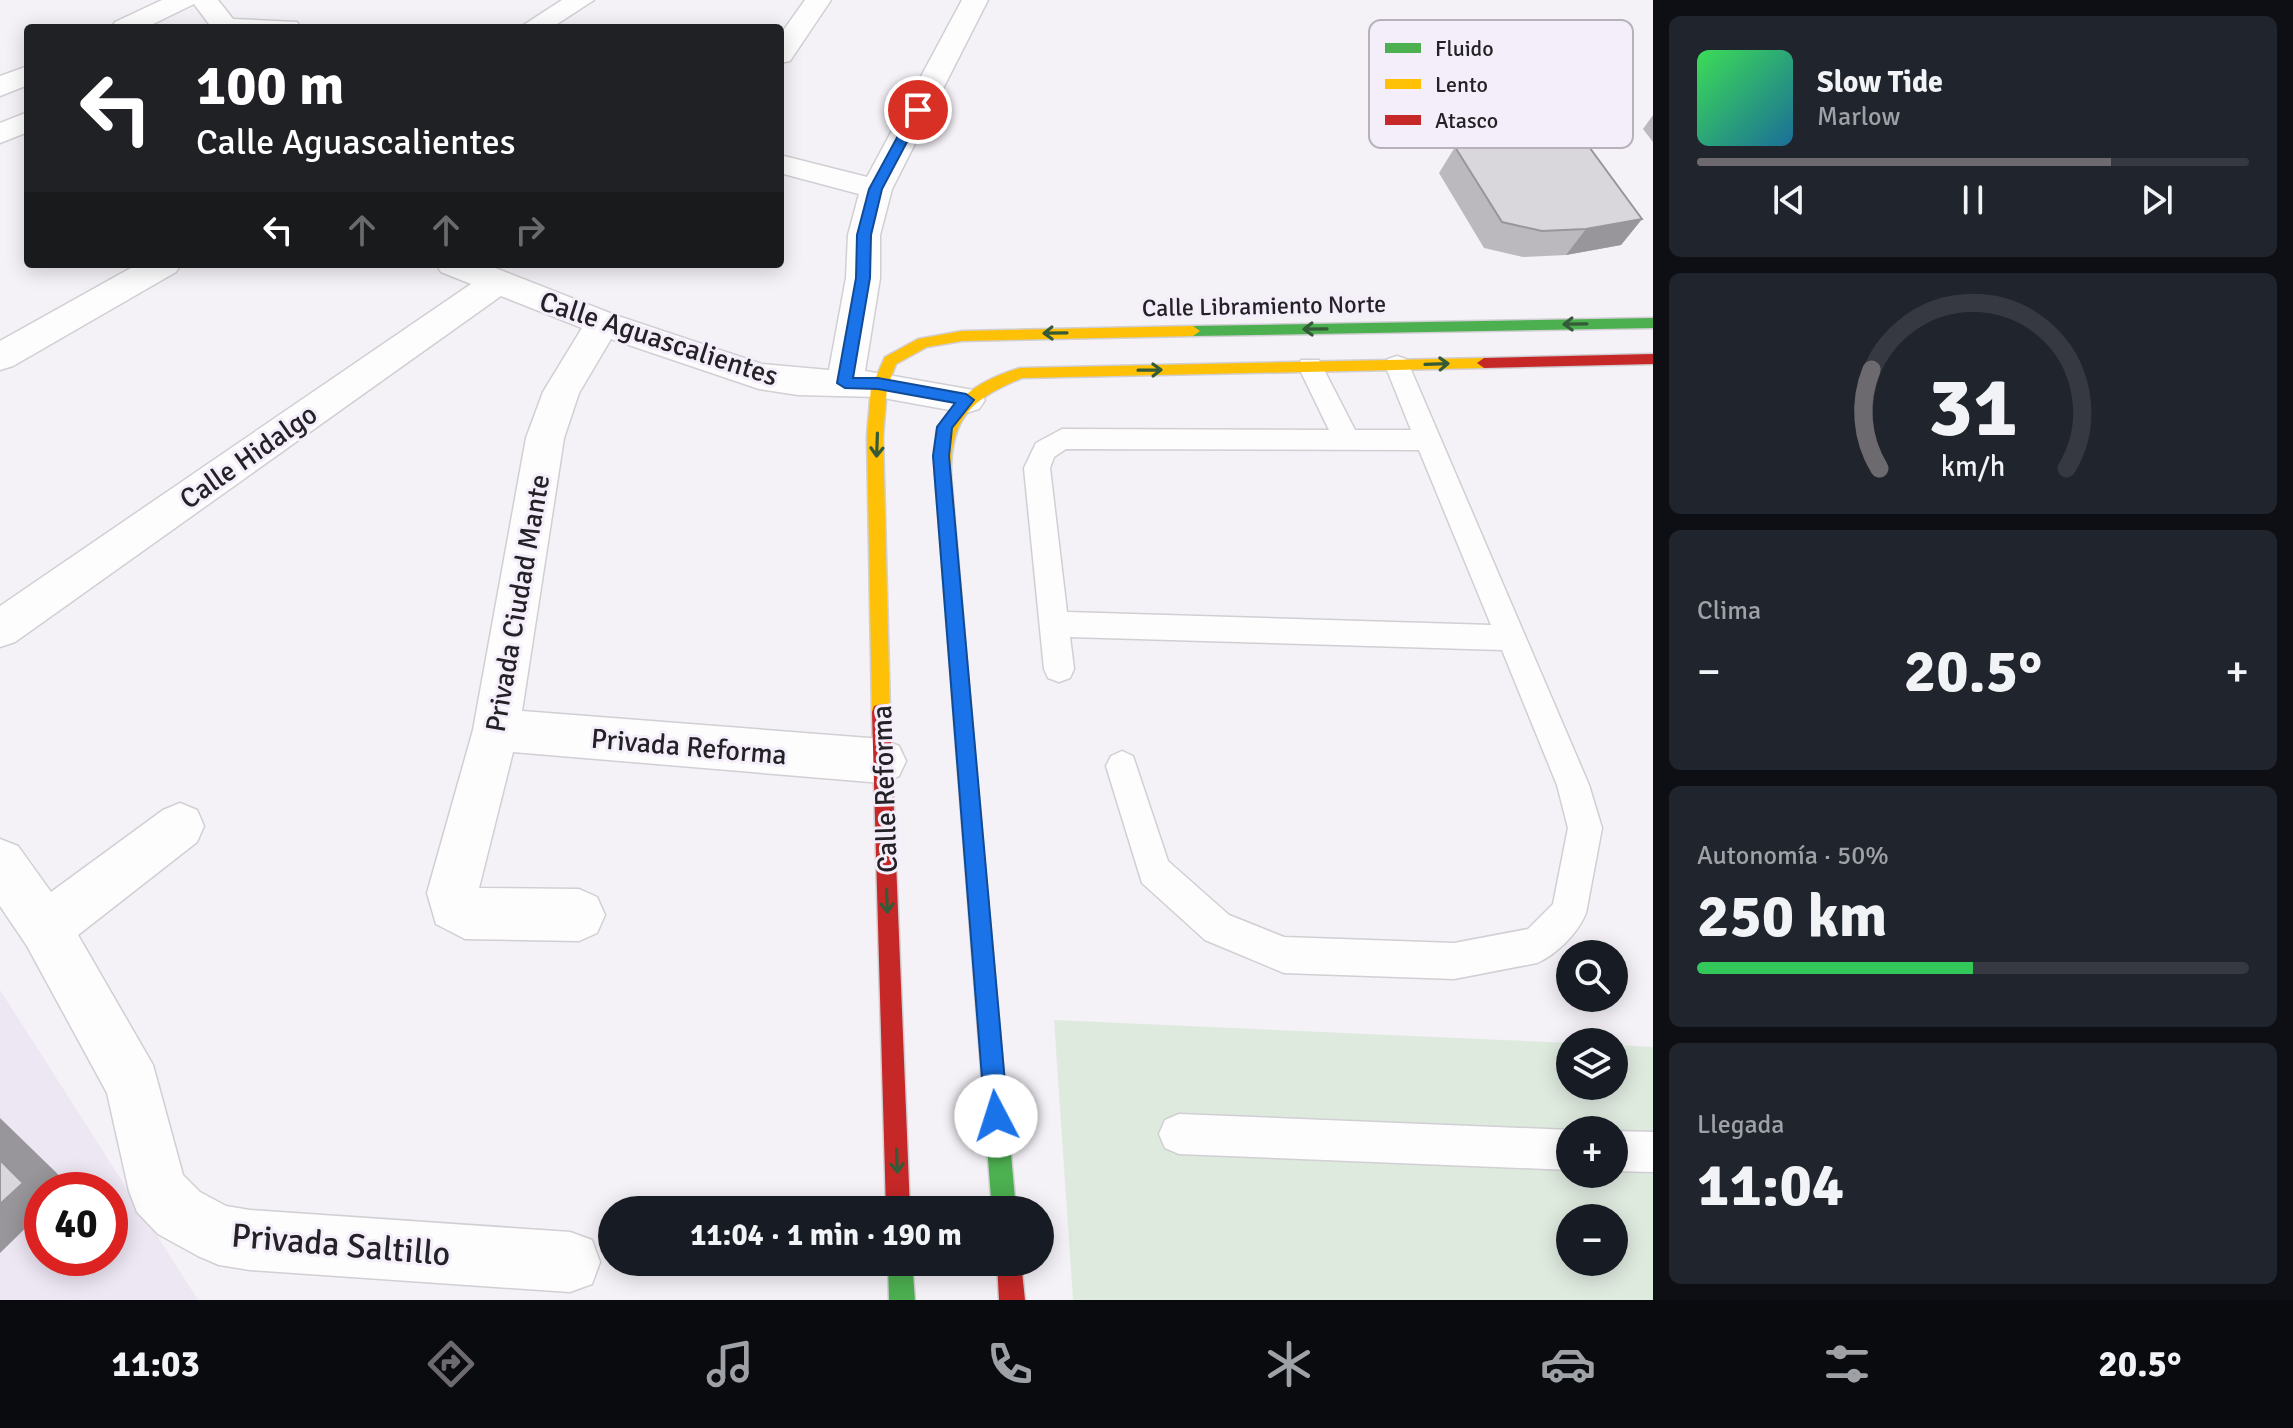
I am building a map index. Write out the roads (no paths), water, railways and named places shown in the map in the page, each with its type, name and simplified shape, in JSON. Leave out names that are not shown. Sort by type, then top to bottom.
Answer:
[{"type":"street","points":[[132,24],[183,0]]},
{"type":"street","points":[[204,0],[221,24]]},
{"type":"street","points":[[232,24],[279,0]]},
{"type":"street","points":[[539,24],[581,0]]},
{"type":"street","points":[[784,49],[818,0]]},
{"type":"street","name":"Calle Reforma","points":[[898,1196],[863,278],[864,235],[876,189],[975,0]]},
{"type":"street","points":[[0,87],[24,76]]},
{"type":"street","points":[[0,134],[24,123]]},
{"type":"street","points":[[784,165],[876,189]]},
{"type":"street","points":[[0,357],[157,268]]},
{"type":"street","name":"Calle Aguascalientes","points":[[462,268],[603,323],[759,376],[798,382],[869,378],[966,400]]},
{"type":"street","name":"Calle Hidalgo","points":[[0,629],[496,283]]},
{"type":"street","name":"Privada Ciudad Mante","points":[[579,915],[465,913],[454,906],[452,893],[496,730],[545,438],[561,392],[603,323]]},
{"type":"street","name":"Calle Libramiento Norte","points":[[869,378],[906,349],[933,339],[974,335],[1653,323]]},
{"type":"street","points":[[1003,1196],[941,456],[944,427],[966,400],[994,382],[1020,373],[1653,359]]},
{"type":"street","name":"Privada Reforma","points":[[496,730],[882,761]]},
{"type":"street","points":[[45,928],[180,826]]},
{"type":"street","name":"Privada Saltillo","points":[[0,863],[45,928],[133,1085],[158,1191],[179,1213],[219,1235],[570,1262]]},
{"type":"street","points":[[901,1276],[902,1300]]},
{"type":"street","points":[[1010,1276],[1012,1300]]},
{"type":"lane","points":[[1122,766],[1154,871],[1217,928],[1284,955],[1454,961],[1537,945],[1569,913],[1585,828],[1573,785],[1397,365]]},
{"type":"lane","points":[[1310,366],[1346,439]]},
{"type":"lane","points":[[1059,669],[1037,468],[1040,455],[1049,445],[1062,439],[1428,440]]},
{"type":"lane","points":[[1054,624],[1510,638]]},
{"type":"lane","points":[[1179,1134],[1556,1149]]},
{"type":"lane","points":[[1628,1151],[1653,1152]]}]
